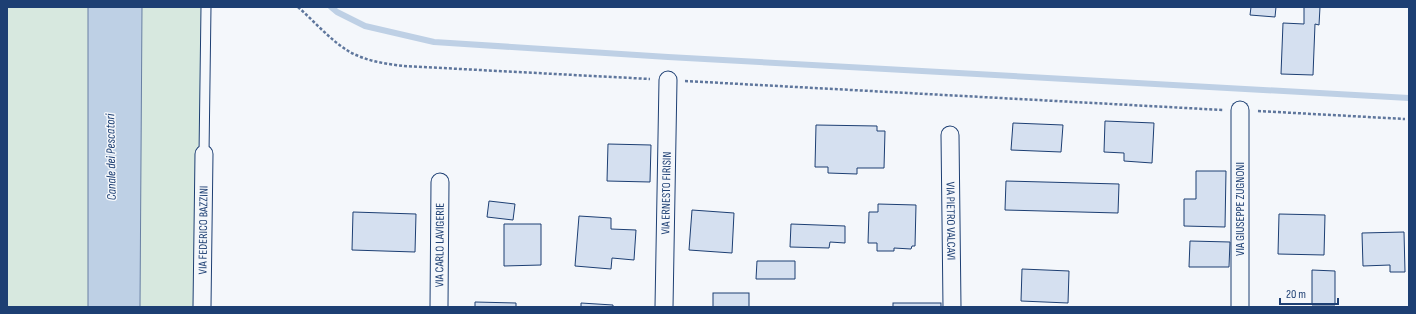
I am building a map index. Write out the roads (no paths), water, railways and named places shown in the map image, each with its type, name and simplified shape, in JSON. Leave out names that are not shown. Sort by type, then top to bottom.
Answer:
[{"type":"street","name":"VIA ERNESTO FIRISIN","points":[[664,307],[668,80]]},
{"type":"street","name":"VIA GIUSEPPE ZUGNONI","points":[[1240,110],[1240,307]]},
{"type":"street","name":"VIA PIETRO VALCAVI","points":[[950,135],[952,307]]},
{"type":"street","name":"VIA FEDERICO BAZZINI","points":[[202,307],[204,154]]},
{"type":"street","name":"VIA CARLO LAVIGERIE","points":[[438,307],[440,182]]},
{"type":"lane","points":[[204,154],[206,7]]},
{"type":"water","name":"Canale dei Pescatori","points":[[88,7],[142,7],[140,307],[88,307]]},
{"type":"waterway","points":[[331,7],[337,12],[365,26],[434,42],[668,57],[1409,98]]}]
